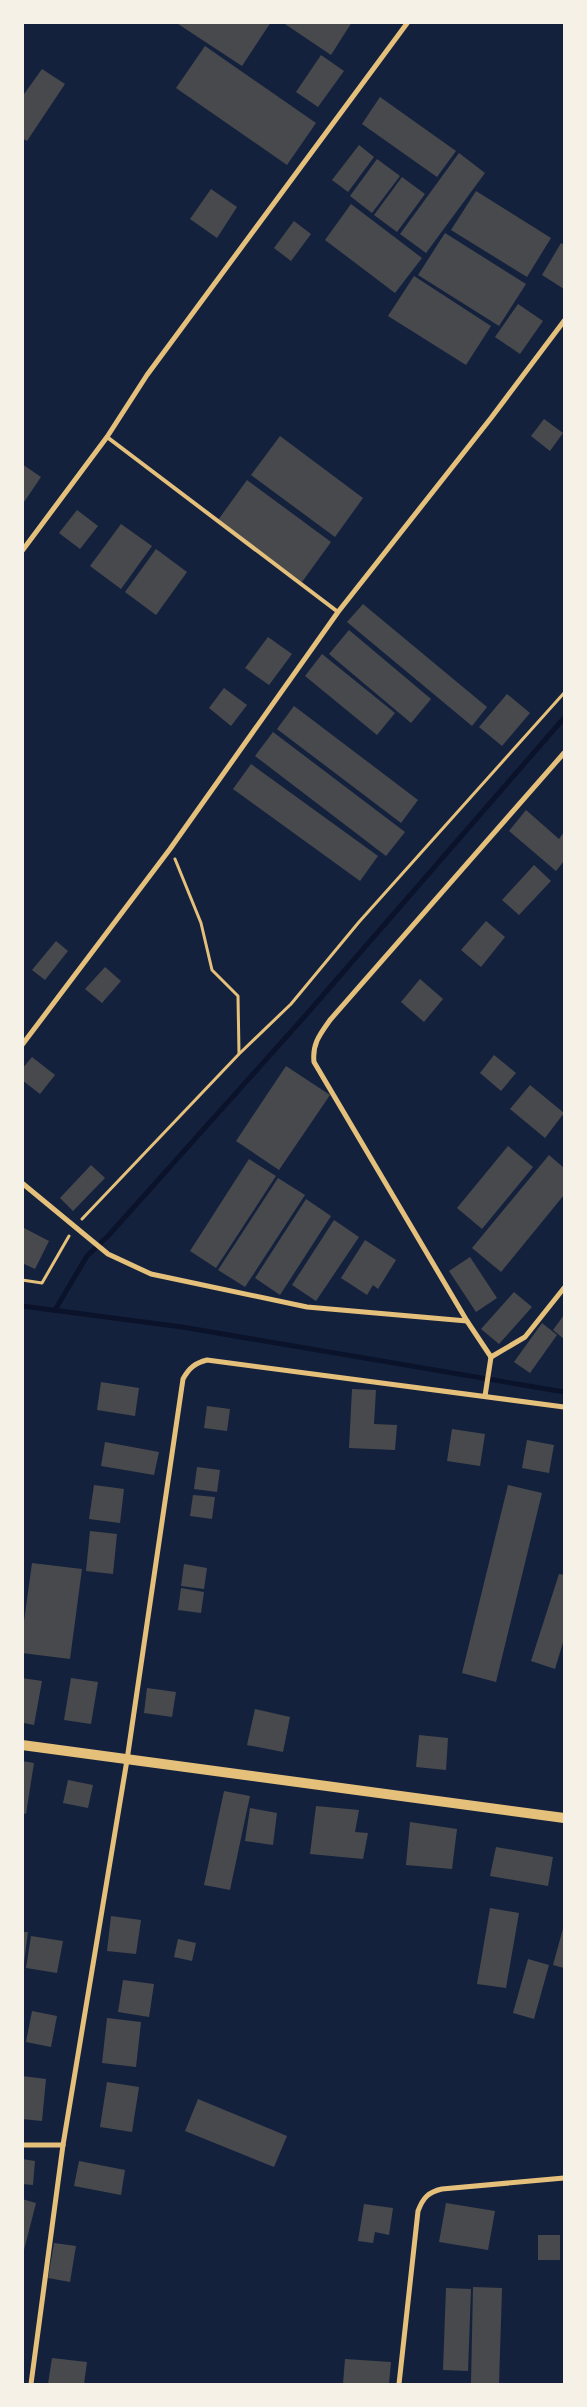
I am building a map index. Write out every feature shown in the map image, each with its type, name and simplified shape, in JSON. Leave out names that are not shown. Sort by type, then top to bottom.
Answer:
[{"type":"main road","points":[[22,1745],[564,1818]]},
{"type":"street","points":[[22,551],[107,437],[147,375],[408,22]]},
{"type":"street","points":[[22,1045],[170,849],[338,612],[491,418],[564,321]]},
{"type":"street","points":[[485,1396],[491,1357],[467,1321],[314,1062],[313,1050],[317,1039],[330,1020],[564,753]]},
{"type":"street","points":[[22,1182],[108,1254],[151,1274],[307,1308],[467,1321]]},
{"type":"street","points":[[491,1357],[525,1337],[564,1288]]},
{"type":"street","points":[[31,2384],[63,2145],[127,1760],[183,1379],[189,1369],[198,1362],[207,1360],[564,1407]]},
{"type":"street","points":[[22,2146],[63,2145]]},
{"type":"street","points":[[399,2384],[418,2211],[423,2199],[431,2191],[442,2189],[564,2178]]},
{"type":"lane","points":[[107,437],[338,612]]},
{"type":"path","points":[[22,1280],[42,1283],[75,1226],[240,1054],[291,1004],[359,922],[564,693]]},
{"type":"path","points":[[170,849],[201,923],[212,970],[238,996],[240,1054]]},
{"type":"building","points":[[175,22],[271,22],[242,66]]},
{"type":"building","points":[[282,22],[352,22],[331,55]]},
{"type":"building","points":[[205,46],[316,123],[287,165],[176,88]]},
{"type":"building","points":[[321,55],[344,71],[318,107],[296,92]]},
{"type":"building","points":[[42,69],[65,84],[27,141],[22,138],[22,97]]},
{"type":"building","points":[[380,97],[456,151],[437,177],[362,124]]},
{"type":"building","points":[[359,145],[374,157],[348,192],[332,180]]},
{"type":"building","points":[[459,153],[485,173],[426,253],[400,234]]},
{"type":"building","points":[[377,159],[400,176],[372,213],[350,196]]},
{"type":"building","points":[[402,177],[425,194],[397,232],[374,215]]},
{"type":"building","points":[[211,189],[237,207],[217,238],[190,219]]},
{"type":"building","points":[[476,191],[551,238],[527,277],[451,230]]},
{"type":"building","points":[[351,204],[422,258],[395,293],[325,240]]},
{"type":"building","points":[[294,221],[311,234],[291,261],[274,248]]},
{"type":"building","points":[[445,233],[526,284],[499,326],[418,275]]},
{"type":"building","points":[[561,243],[564,245],[564,289],[542,275]]},
{"type":"building","points":[[414,276],[491,326],[466,365],[388,316]]},
{"type":"building","points":[[518,304],[543,321],[520,354],[495,337]]},
{"type":"building","points":[[544,419],[563,433],[550,451],[531,436]]},
{"type":"building","points":[[280,436],[363,498],[335,537],[251,475]]},
{"type":"building","points":[[22,464],[41,477],[24,502],[22,501]]},
{"type":"building","points":[[247,480],[331,542],[302,582],[218,520]]},
{"type":"building","points":[[77,510],[98,526],[80,549],[59,533]]},
{"type":"building","points":[[121,524],[152,546],[121,589],[90,566]]},
{"type":"building","points":[[156,549],[187,572],[156,615],[125,592]]},
{"type":"building","points":[[363,604],[487,707],[472,726],[347,622]]},
{"type":"building","points":[[349,630],[431,699],[411,723],[329,654]]},
{"type":"building","points":[[268,637],[292,654],[269,685],[245,668]]},
{"type":"building","points":[[322,654],[395,713],[377,735],[305,676]]},
{"type":"building","points":[[224,688],[247,705],[231,726],[209,708]]},
{"type":"building","points":[[507,694],[530,713],[502,746],[479,727]]},
{"type":"building","points":[[294,706],[418,800],[401,823],[277,729]]},
{"type":"building","points":[[273,732],[405,832],[386,856],[255,756]]},
{"type":"building","points":[[251,764],[378,856],[360,881],[233,789]]},
{"type":"building","points":[[526,810],[559,839],[564,832],[564,861],[556,871],[509,831]]},
{"type":"building","points":[[534,865],[551,881],[519,915],[502,900]]},
{"type":"building","points":[[486,921],[505,937],[481,967],[461,950]]},
{"type":"building","points":[[56,941],[68,951],[45,980],[32,970]]},
{"type":"building","points":[[105,967],[121,981],[102,1003],[85,989]]},
{"type":"building","points":[[420,979],[443,999],[424,1022],[401,1002]]},
{"type":"building","points":[[494,1055],[516,1073],[501,1091],[480,1073]]},
{"type":"building","points":[[32,1057],[55,1075],[40,1094],[22,1080],[22,1069]]},
{"type":"building","points":[[286,1066],[330,1095],[279,1170],[236,1141]]},
{"type":"building","points":[[530,1085],[564,1113],[545,1138],[510,1109]]},
{"type":"building","points":[[508,1146],[533,1167],[482,1229],[457,1208]]},
{"type":"building","points":[[549,1155],[564,1168],[564,1195],[501,1272],[472,1248]]},
{"type":"building","points":[[249,1159],[276,1176],[216,1268],[190,1251]]},
{"type":"building","points":[[91,1165],[105,1178],[73,1211],[60,1198]]},
{"type":"building","points":[[278,1178],[305,1195],[245,1287],[218,1270]]},
{"type":"building","points":[[306,1199],[331,1216],[280,1295],[255,1278]]},
{"type":"building","points":[[334,1220],[359,1237],[316,1301],[292,1285]]},
{"type":"building","points":[[24,1228],[49,1241],[35,1269],[22,1263]]},
{"type":"building","points":[[365,1240],[396,1260],[378,1289],[373,1285],[367,1295],[341,1278]]},
{"type":"building","points":[[470,1257],[497,1298],[476,1312],[449,1271]]},
{"type":"building","points":[[514,1292],[532,1307],[499,1344],[481,1329]]},
{"type":"building","points":[[564,1315],[564,1339],[553,1330]]},
{"type":"building","points":[[542,1323],[557,1335],[530,1373],[514,1362]]},
{"type":"building","points":[[101,1382],[139,1388],[135,1416],[97,1410]]},
{"type":"building","points":[[352,1389],[376,1390],[374,1424],[397,1425],[395,1450],[349,1448]]},
{"type":"building","points":[[207,1406],[230,1409],[227,1431],[204,1428]]},
{"type":"building","points":[[452,1429],[485,1434],[480,1466],[447,1461]]},
{"type":"building","points":[[527,1440],[554,1445],[549,1473],[522,1468]]},
{"type":"building","points":[[105,1442],[159,1452],[154,1475],[101,1466]]},
{"type":"building","points":[[197,1467],[220,1470],[217,1492],[194,1489]]},
{"type":"building","points":[[94,1485],[124,1489],[120,1523],[89,1519]]},
{"type":"building","points":[[508,1485],[542,1493],[496,1682],[462,1673]]},
{"type":"building","points":[[193,1495],[215,1497],[212,1519],[190,1516]]},
{"type":"building","points":[[90,1531],[117,1534],[113,1574],[86,1571]]},
{"type":"building","points":[[32,1563],[82,1569],[70,1659],[22,1653],[22,1636]]},
{"type":"building","points":[[184,1564],[207,1568],[204,1589],[181,1586]]},
{"type":"building","points":[[559,1574],[564,1575],[564,1639],[555,1669],[531,1661]]},
{"type":"building","points":[[181,1588],[204,1592],[201,1613],[178,1610]]},
{"type":"building","points":[[22,1678],[42,1681],[34,1725],[24,1723],[23,1727]]},
{"type":"building","points":[[71,1678],[98,1682],[91,1724],[64,1720]]},
{"type":"building","points":[[147,1688],[176,1692],[172,1717],[144,1713]]},
{"type":"building","points":[[255,1709],[290,1717],[283,1752],[247,1745]]},
{"type":"building","points":[[419,1735],[448,1738],[446,1770],[416,1767]]},
{"type":"building","points":[[22,1761],[34,1763],[26,1814],[22,1813]]},
{"type":"building","points":[[68,1780],[93,1785],[88,1808],[63,1803]]},
{"type":"building","points":[[224,1791],[250,1796],[230,1890],[204,1885]]},
{"type":"building","points":[[316,1806],[359,1810],[355,1832],[368,1833],[363,1859],[310,1854]]},
{"type":"building","points":[[250,1808],[277,1813],[273,1845],[245,1841]]},
{"type":"building","points":[[410,1822],[457,1829],[452,1869],[406,1865]]},
{"type":"building","points":[[496,1847],[553,1857],[548,1886],[490,1876]]},
{"type":"building","points":[[490,1908],[519,1913],[506,1988],[477,1984]]},
{"type":"building","points":[[111,1916],[141,1920],[136,1954],[107,1951]]},
{"type":"building","points":[[564,1925],[564,1968],[553,1965]]},
{"type":"building","points":[[22,1932],[28,1932],[24,1963],[22,1963]]},
{"type":"building","points":[[31,1936],[63,1941],[57,1973],[26,1968]]},
{"type":"building","points":[[178,1939],[196,1943],[192,1961],[174,1957]]},
{"type":"building","points":[[528,1959],[549,1965],[534,2019],[513,2013]]},
{"type":"building","points":[[123,1980],[154,1984],[149,2017],[118,2012]]},
{"type":"building","points":[[32,2011],[57,2016],[51,2047],[26,2042]]},
{"type":"building","points":[[107,2018],[141,2022],[136,2067],[102,2063]]},
{"type":"building","points":[[22,2076],[46,2079],[42,2121],[22,2119]]},
{"type":"building","points":[[107,2082],[139,2087],[132,2132],[100,2127]]},
{"type":"building","points":[[198,2099],[287,2136],[274,2167],[185,2131]]},
{"type":"building","points":[[22,2159],[35,2161],[33,2185],[22,2184]]},
{"type":"building","points":[[79,2161],[125,2170],[121,2195],[74,2186]]},
{"type":"building","points":[[22,2199],[36,2203],[23,2254],[22,2253]]},
{"type":"building","points":[[446,2203],[495,2211],[488,2250],[439,2242]]},
{"type":"building","points":[[364,2204],[393,2208],[389,2235],[375,2232],[373,2243],[358,2241]]},
{"type":"building","points":[[538,2235],[560,2235],[560,2260],[538,2260]]},
{"type":"building","points":[[54,2243],[76,2246],[70,2282],[48,2278]]},
{"type":"building","points":[[473,2287],[502,2288],[499,2384],[471,2383]]},
{"type":"building","points":[[446,2288],[471,2289],[468,2371],[443,2370]]},
{"type":"building","points":[[52,2358],[87,2362],[84,2384],[48,2384]]},
{"type":"building","points":[[345,2359],[391,2362],[389,2384],[343,2384]]},
{"type":"waterway","points":[[55,1310],[87,1256],[108,1236],[305,1016],[564,718]]},
{"type":"waterway","points":[[22,1306],[182,1327],[564,1392]]}]
